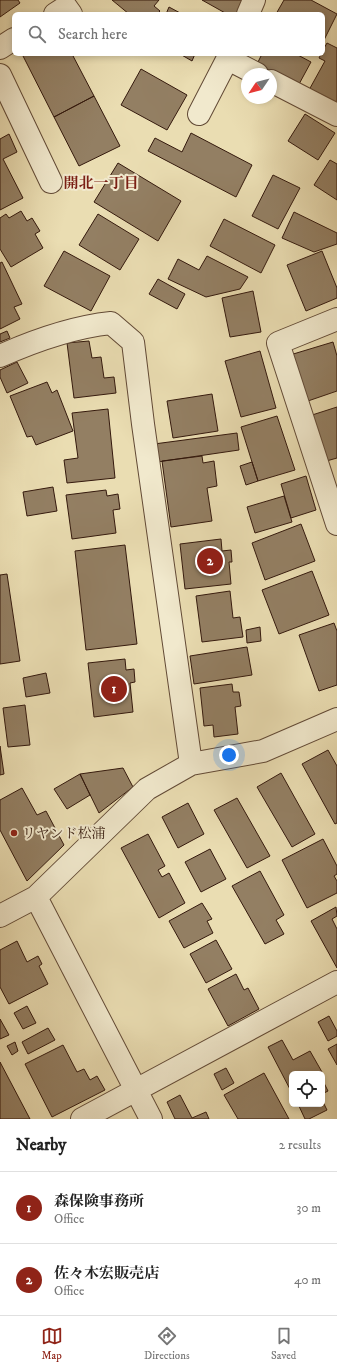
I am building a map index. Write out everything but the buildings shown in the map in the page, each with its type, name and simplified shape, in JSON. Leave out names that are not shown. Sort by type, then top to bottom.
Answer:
[{"type":"street","points":[[249,12],[254,0]]},
{"type":"street","points":[[58,12],[66,7],[70,12]]},
{"type":"street","points":[[0,48],[12,40]]},
{"type":"street","points":[[199,114],[229,57],[247,68]]},
{"type":"street","points":[[0,75],[51,182]]},
{"type":"street","points":[[277,84],[337,115]]},
{"type":"street","points":[[337,319],[278,344],[337,524]]},
{"type":"street","points":[[0,356],[34,341],[94,324],[112,323],[133,342],[143,424],[191,764]]},
{"type":"street","points":[[0,916],[36,897],[147,789],[191,764],[263,751],[337,718]]},
{"type":"street","points":[[36,897],[151,1119]]},
{"type":"street","points":[[82,1119],[337,982]]},
{"type":"place","name":"佐々木宏販売店","points":[[210,561]]},
{"type":"place","name":"森保険事務所","points":[[114,689]]},
{"type":"place","name":"リヤンド松浦","points":[[14,833]]},
{"type":"district","name":"開北一丁目","points":[[101,183]]}]
